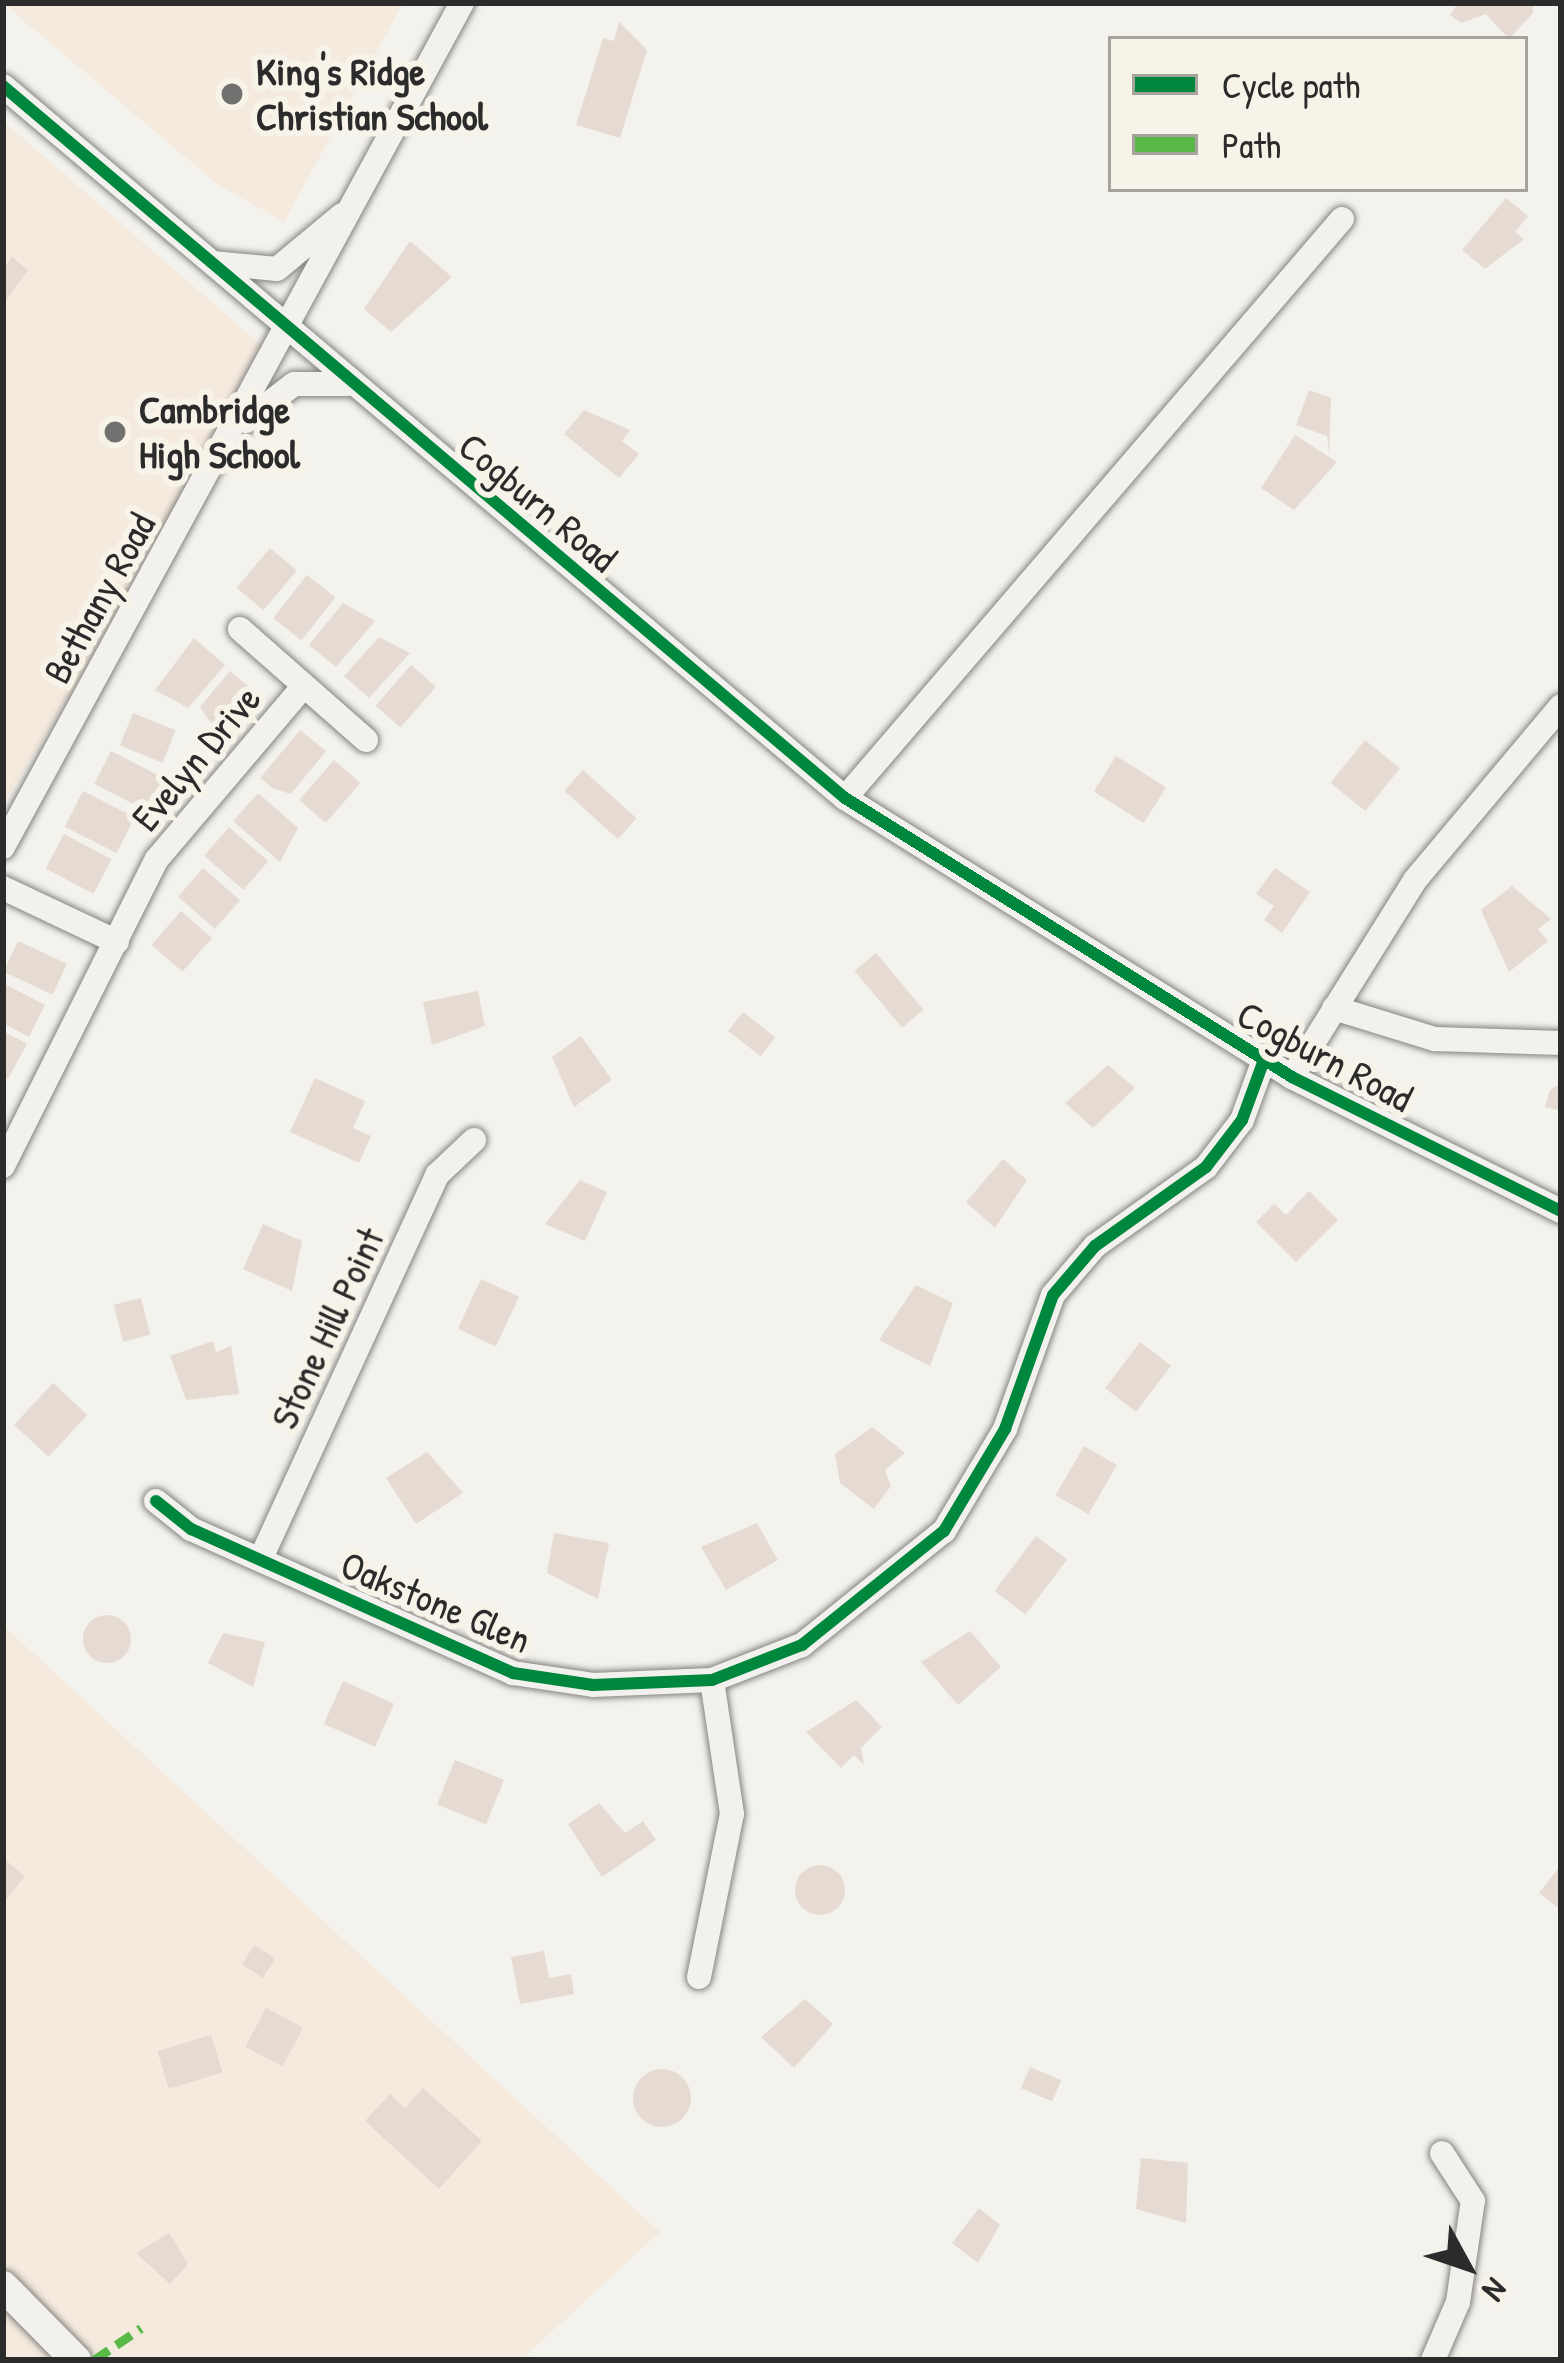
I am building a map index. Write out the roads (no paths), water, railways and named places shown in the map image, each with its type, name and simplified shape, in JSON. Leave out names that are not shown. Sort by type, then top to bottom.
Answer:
[{"type":"main road","points":[[3,2286],[76,2360]]},
{"type":"street","name":"Bethany Road","points":[[3,847],[462,3]]},
{"type":"street","name":"Cogburn Road","points":[[3,86],[287,331],[845,798],[1292,1077],[1561,1211]]},
{"type":"street","points":[[206,261],[277,269],[358,201]]},
{"type":"street","points":[[845,798],[1342,219]]},
{"type":"street","points":[[227,439],[285,387],[350,384]]},
{"type":"street","points":[[240,629],[366,740]]},
{"type":"street","name":"Evelyn Drive","points":[[3,1166],[178,826],[303,687]]},
{"type":"street","points":[[1292,1077],[1415,880],[1561,706]]},
{"type":"street","points":[[3,888],[117,942]]},
{"type":"street","points":[[1334,1008],[1435,1039],[1561,1043]]},
{"type":"street","name":"Oakstone Glen","points":[[156,1502],[261,1558],[514,1673],[593,1685],[712,1680],[831,1627],[944,1531],[1005,1429],[1053,1295],[1095,1246],[1206,1167],[1242,1120],[1264,1060]]},
{"type":"street","name":"Stone Hill Point","points":[[261,1558],[437,1175],[474,1140]]},
{"type":"street","points":[[699,1977],[732,1814],[712,1680]]},
{"type":"street","points":[[1433,2360],[1458,2302],[1473,2201],[1442,2153]]},
{"type":"place","name":"King's Ridge Christian School","points":[[232,94]]},
{"type":"place","name":"Cambridge High School","points":[[115,432]]}]
